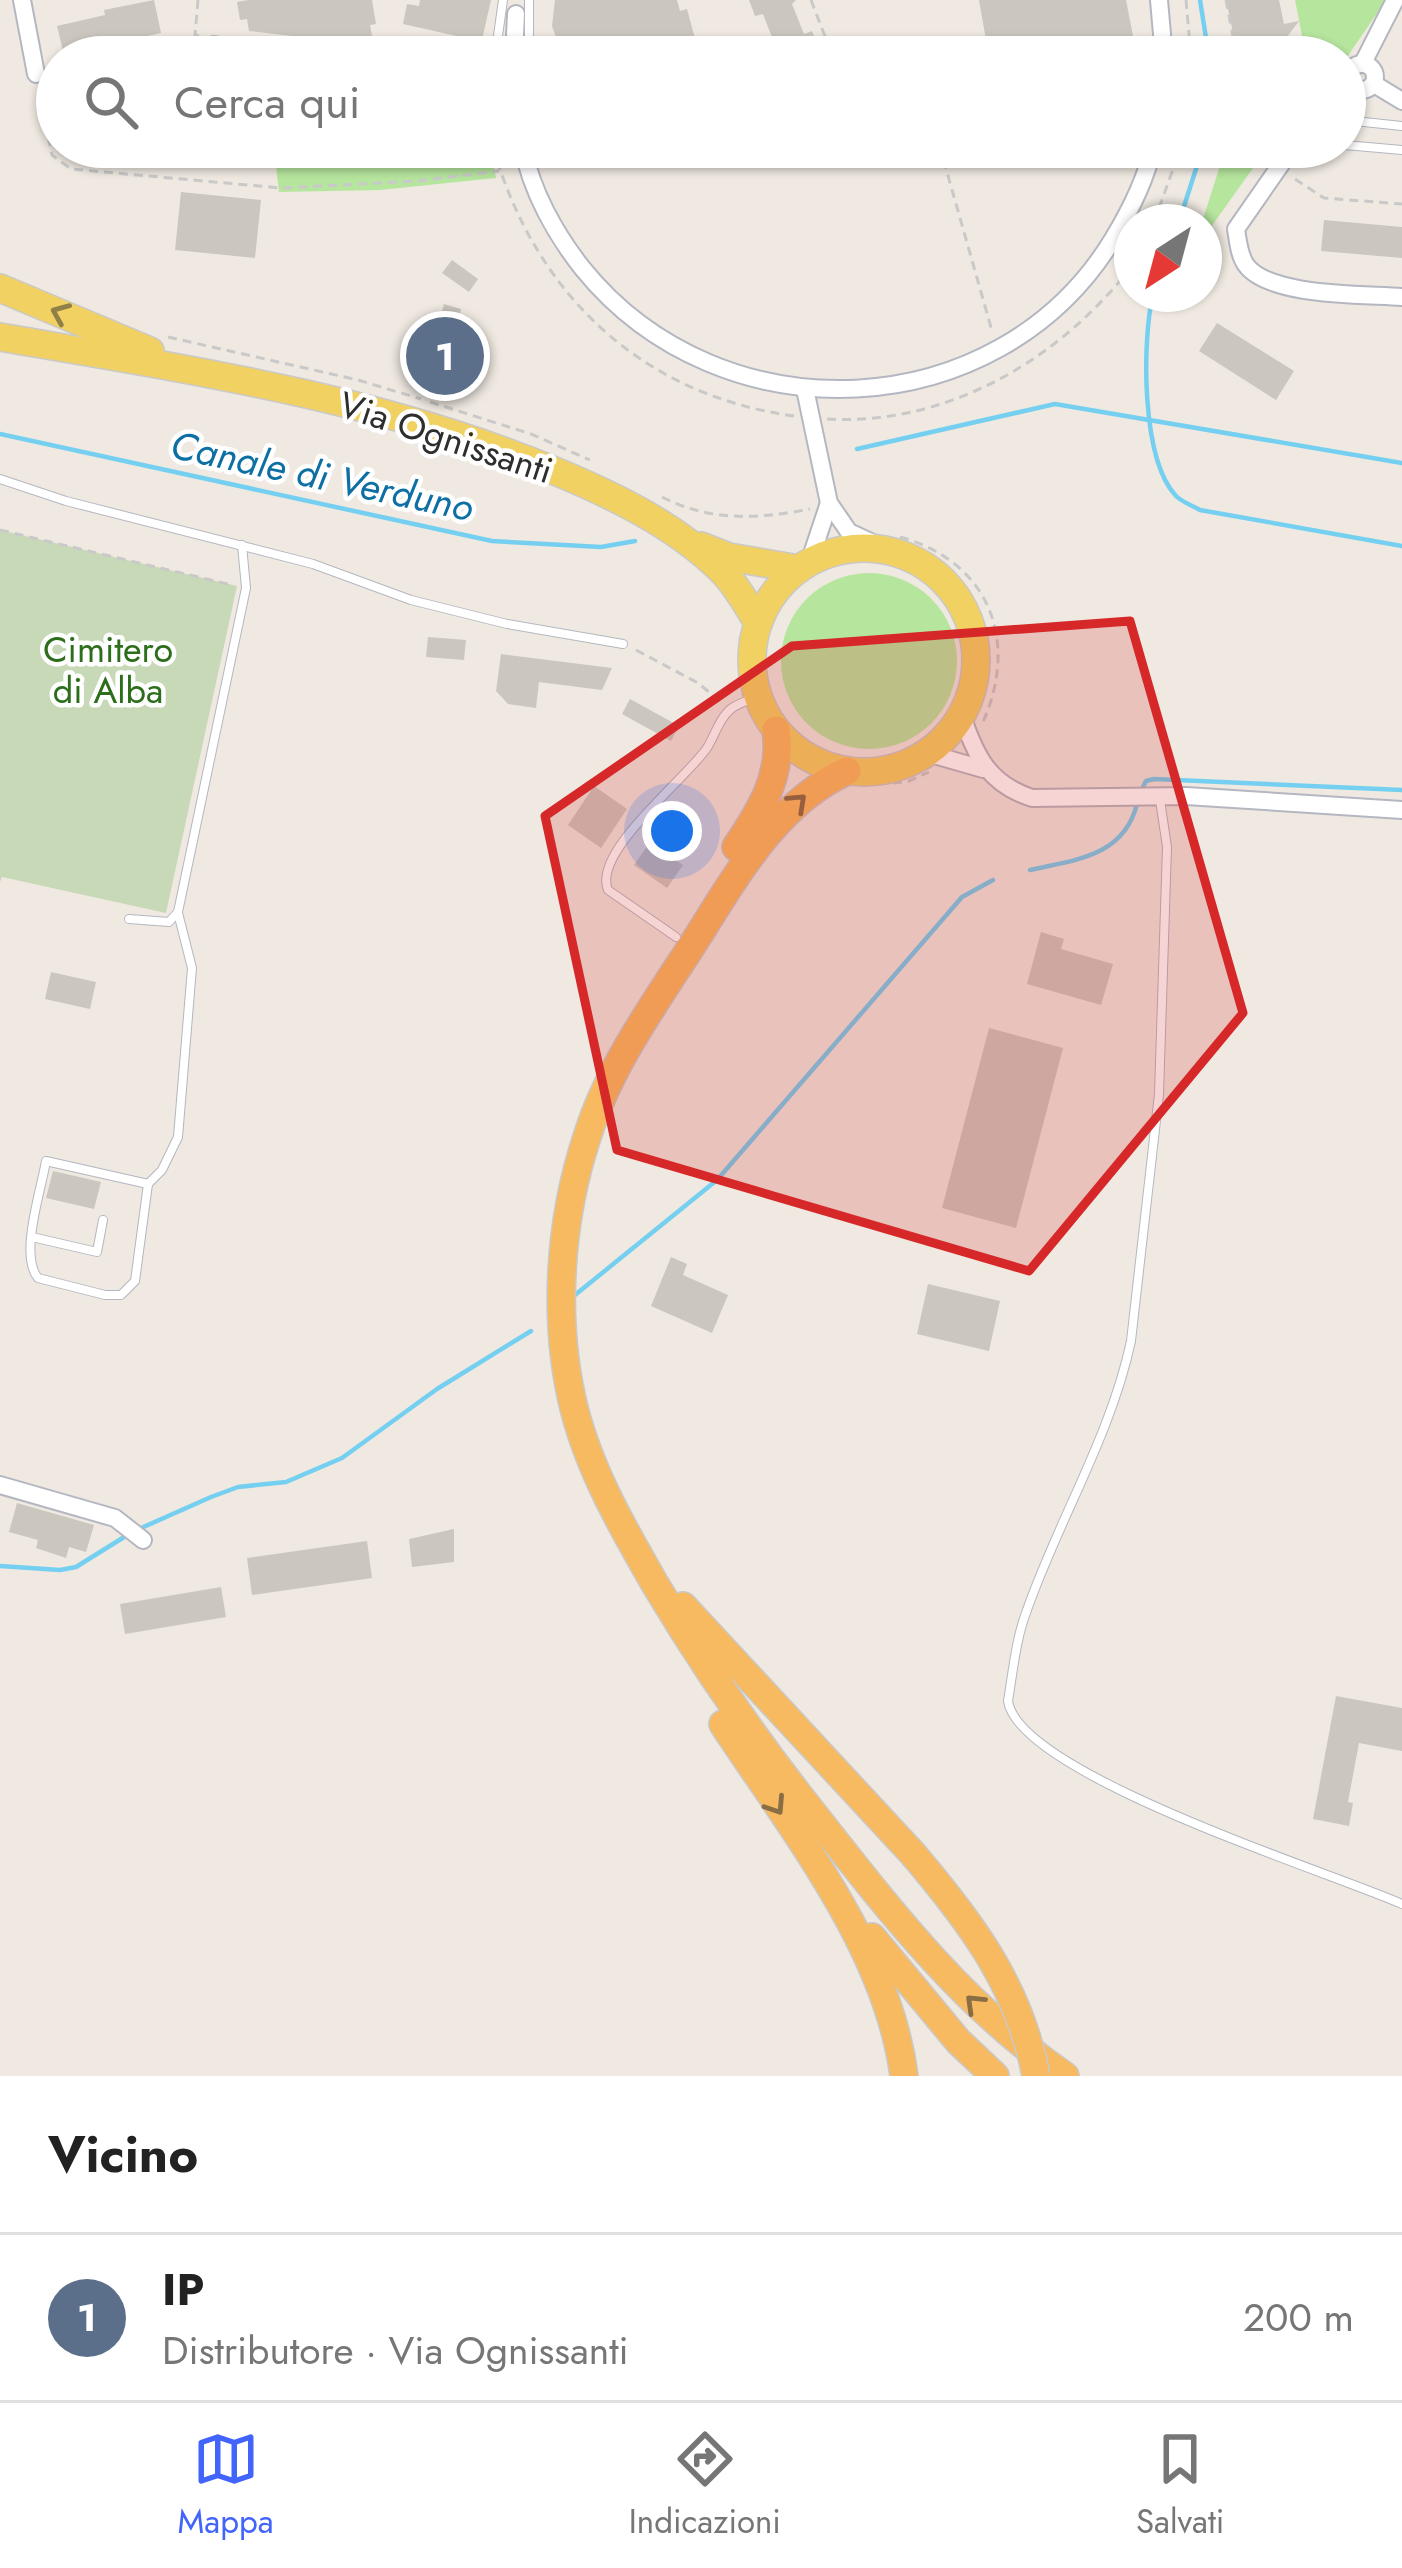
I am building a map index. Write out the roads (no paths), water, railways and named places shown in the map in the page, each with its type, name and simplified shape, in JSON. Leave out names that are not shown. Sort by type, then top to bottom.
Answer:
[{"type":"highway","points":[[776,730],[775,778],[754,821],[602,1057],[573,1126],[550,1214],[546,1323],[561,1414],[591,1504],[682,1661],[811,1858],[876,1972],[899,2034],[904,2076]]},
{"type":"highway","points":[[835,777],[803,795],[768,832],[642,1022],[588,1132],[567,1217],[562,1321],[575,1411],[606,1495],[637,1553],[697,1655],[757,1742],[926,1955],[1023,2047],[1065,2076]]},
{"type":"highway","points":[[637,1553],[958,1908],[994,1959],[1023,2019],[1036,2076]]},
{"type":"highway","points":[[811,1858],[943,2024],[995,2076]]},
{"type":"main road","name":"Via Ognissanti","points":[[0,288],[198,371]]},
{"type":"main road","name":"Via Ognissanti","points":[[0,337],[198,371],[390,413],[501,448],[588,484],[681,537],[729,556],[804,566]]},
{"type":"main road","name":"Via Ognissanti","points":[[681,537],[723,572],[748,624]]},
{"type":"main road","points":[[888,542],[937,574],[968,616],[976,667],[966,728],[940,757],[835,777],[776,730],[753,698],[748,624],[804,566],[843,550],[888,542]]},
{"type":"street","points":[[22,0],[36,74]]},
{"type":"street","points":[[1159,0],[1162,36]]},
{"type":"street","points":[[1366,57],[1396,0]]},
{"type":"street","points":[[515,36],[516,5]]},
{"type":"street","points":[[1366,65],[1374,70],[1374,84]]},
{"type":"street","points":[[1366,89],[1374,84]]},
{"type":"street","points":[[1374,84],[1402,100]]},
{"type":"street","points":[[530,168],[550,222],[607,298],[662,340],[716,368],[805,389],[873,388],[936,376],[998,350],[1048,316],[1094,271],[1126,218],[1146,168]]},
{"type":"street","points":[[1278,168],[1236,229],[1246,265],[1293,288],[1402,297]]},
{"type":"street","points":[[805,389],[829,503],[849,532],[888,542]]},
{"type":"street","points":[[804,566],[829,503]]},
{"type":"street","points":[[966,728],[983,769]]},
{"type":"street","points":[[940,757],[983,769],[1014,792],[1032,798],[1186,796],[1402,810]]},
{"type":"street","points":[[0,1484],[129,1525],[143,1540]]},
{"type":"lane","points":[[503,36],[516,5]]},
{"type":"lane","points":[[516,5],[524,36]]},
{"type":"lane","points":[[1366,122],[1402,126]]},
{"type":"lane","points":[[1366,147],[1402,150]]},
{"type":"lane","points":[[0,479],[66,501],[313,564],[411,600],[507,624],[623,644]]},
{"type":"lane","points":[[148,1184],[46,1161],[29,1266],[38,1278],[121,1295],[135,1281],[148,1184],[163,1170],[178,1137],[192,968],[178,912],[246,588],[242,545]]},
{"type":"lane","points":[[676,938],[608,890],[603,878],[606,867],[638,824],[706,750],[730,709],[753,698]]},
{"type":"lane","points":[[1156,798],[1167,847],[1159,1094],[1131,1340],[1094,1451],[1026,1611],[1008,1701],[1010,1713],[1014,1723],[1032,1737],[1137,1801],[1402,1904]]},
{"type":"lane","points":[[130,919],[169,922],[178,912]]},
{"type":"lane","points":[[32,1237],[97,1252],[103,1220]]},
{"type":"waterway","points":[[1200,0],[1206,36]]},
{"type":"waterway","points":[[1185,204],[1196,168]]},
{"type":"waterway","points":[[1150,312],[1146,369],[1150,428],[1165,479],[1176,496],[1200,510],[1402,546]]},
{"type":"waterway","name":"Canale di Verduno","points":[[857,449],[1055,404],[1402,463]]},
{"type":"waterway","name":"Canale di Verduno","points":[[0,434],[492,541],[601,547],[635,541]]},
{"type":"waterway","points":[[1140,793],[1146,781],[1154,779],[1402,790]]},
{"type":"waterway","points":[[1030,870],[1081,858],[1110,845],[1131,821],[1137,804]]},
{"type":"waterway","points":[[575,1295],[717,1180],[962,897],[993,880]]},
{"type":"waterway","points":[[139,1529],[238,1487],[286,1482],[342,1458],[437,1389],[531,1331]]},
{"type":"waterway","points":[[0,1566],[76,1567],[129,1534]]},
{"type":"place","name":"IP","points":[[445,356]]},
{"type":"park label","name":"Cimitero di Alba","points":[[108,670]]}]
